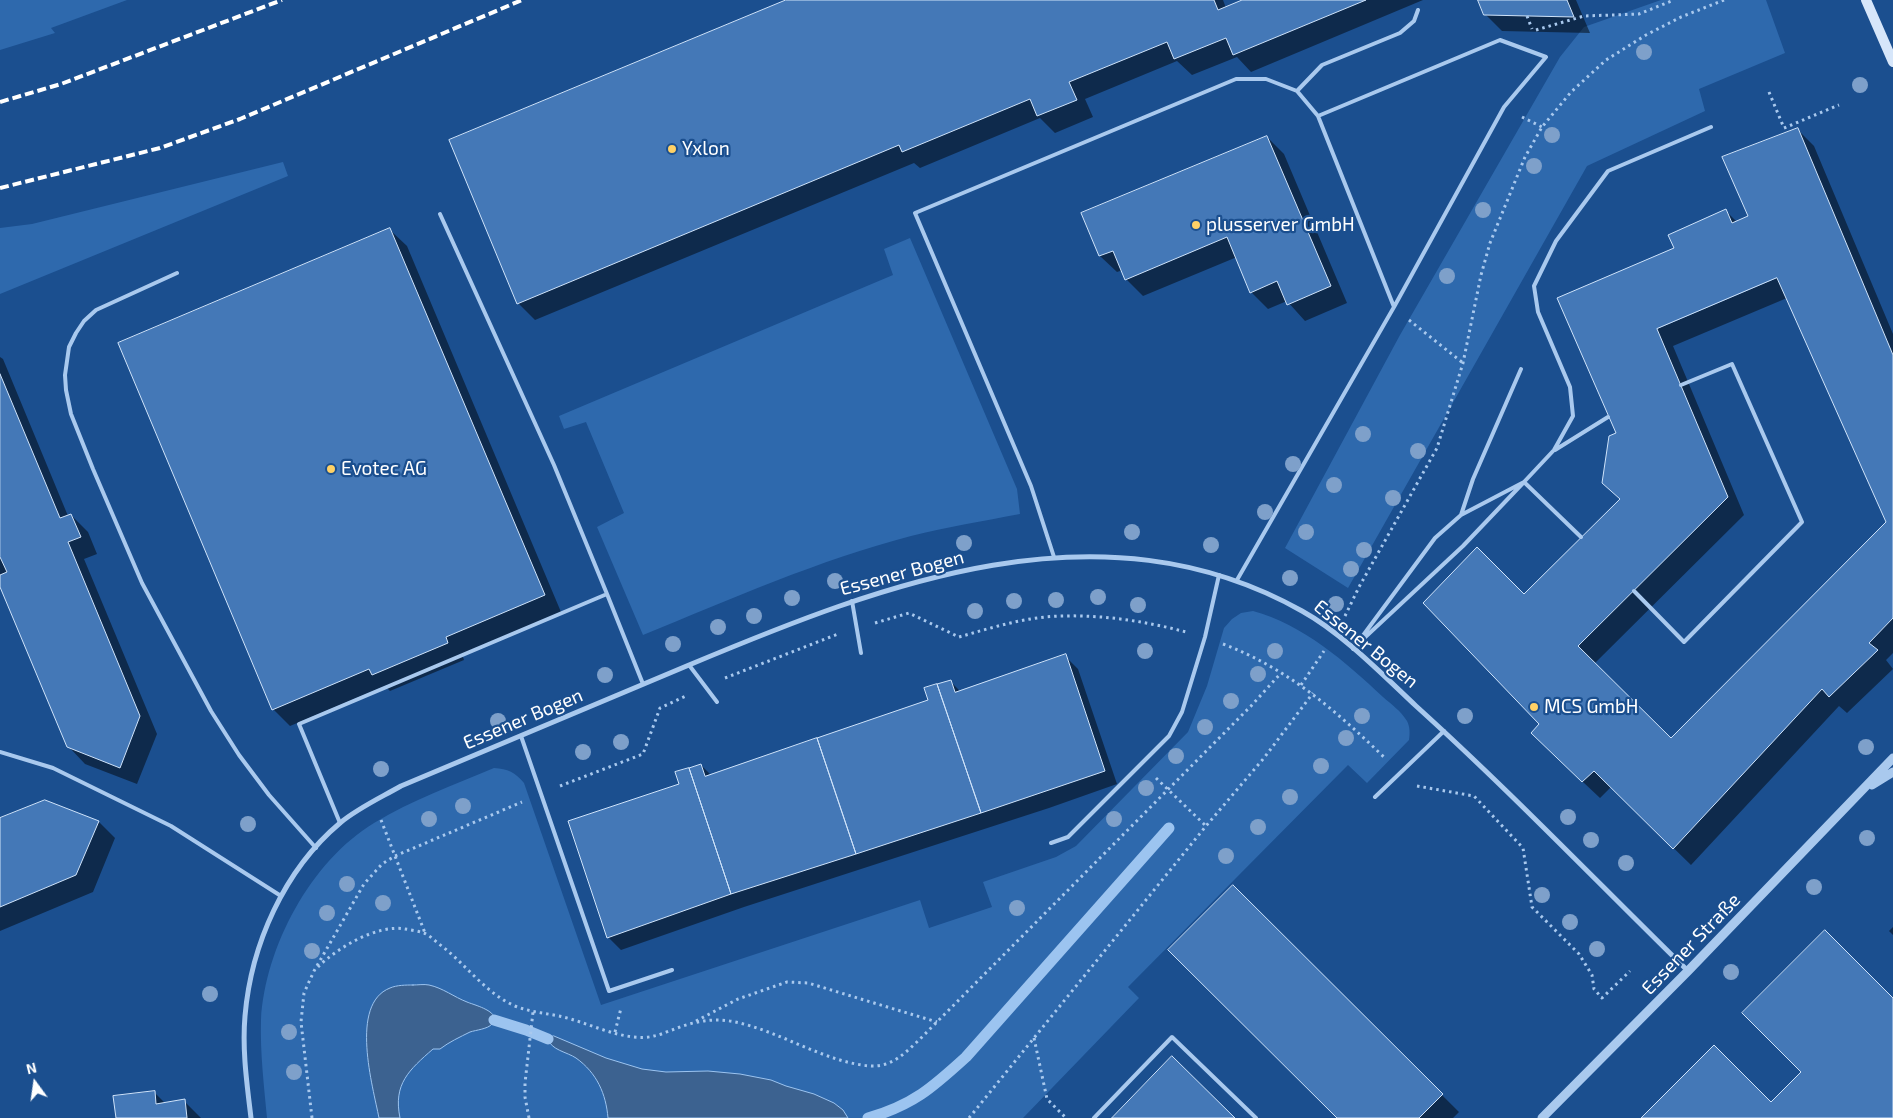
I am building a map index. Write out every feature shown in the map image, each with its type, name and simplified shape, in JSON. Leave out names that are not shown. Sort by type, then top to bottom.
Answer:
[{"type":"main road","points":[[1866,0],[1893,62]]},
{"type":"street","name":"Essener Bogen","points":[[251,1118],[244,1044],[248,992],[264,932],[281,896],[300,866],[340,823],[401,786],[817,613],[892,588],[941,576],[1001,564],[1054,557],[1134,558],[1176,564],[1237,580],[1303,611],[1336,634],[1444,731],[1688,971]]},
{"type":"street","name":"Essener Straße","points":[[1542,1118],[1688,971],[1893,758]]},
{"type":"street","name":"Essener Straße","points":[[1861,791],[1893,772]]},
{"type":"lane","points":[[1296,91],[1322,65],[1400,33],[1414,21],[1418,10]]},
{"type":"lane","points":[[1237,580],[1394,307],[1504,107],[1546,57],[1500,40],[1318,116]]},
{"type":"lane","points":[[1054,557],[1031,486],[915,212],[1236,79],[1266,79],[1296,91],[1318,116],[1394,307]]},
{"type":"lane","points":[[1353,649],[1463,546],[1524,482],[1554,450],[1572,416],[1570,388],[1538,312],[1534,286],[1556,241],[1608,171],[1711,127]]},
{"type":"lane","points":[[440,214],[554,465],[643,684]]},
{"type":"lane","points":[[177,272],[96,310],[84,321],[70,347],[65,375],[66,390],[72,414],[93,469],[142,583],[211,711],[239,755],[268,795],[316,848]]},
{"type":"lane","points":[[1634,591],[1684,642],[1802,522],[1732,364],[1681,385]]},
{"type":"lane","points":[[1461,515],[1474,479],[1521,369]]},
{"type":"lane","points":[[1554,450],[1608,417]]},
{"type":"lane","points":[[1353,649],[1435,538],[1461,515],[1524,482]]},
{"type":"lane","points":[[1524,482],[1581,537]]},
{"type":"lane","points":[[1051,843],[1068,837],[1169,736],[1182,712],[1205,637],[1219,574]]},
{"type":"lane","points":[[340,823],[299,724],[607,594]]},
{"type":"lane","points":[[852,602],[861,653]]},
{"type":"lane","points":[[689,665],[717,702]]},
{"type":"lane","points":[[1375,797],[1444,731]]},
{"type":"lane","points":[[521,736],[609,991],[672,970]]},
{"type":"lane","points":[[0,752],[52,768],[172,826],[281,896]]},
{"type":"lane","points":[[1094,1118],[1172,1037],[1256,1118]]},
{"type":"path","points":[[1527,16],[1532,31],[1584,16],[1639,14],[1674,0]]},
{"type":"path","points":[[1301,685],[1336,634],[1359,587],[1437,448],[1463,363],[1481,275],[1490,243],[1525,157],[1542,127],[1570,92],[1606,60],[1646,35],[1681,17],[1724,0]]},
{"type":"path","points":[[1769,92],[1784,128],[1839,105]]},
{"type":"path","points":[[1394,307],[1463,363]]},
{"type":"path","points":[[312,1118],[301,1022],[304,993],[364,884],[382,864],[395,856],[541,794],[643,754],[660,708],[782,654],[856,628],[909,613],[959,637],[1044,617],[1079,616],[1135,621],[1171,628],[1205,637],[1235,648],[1281,673],[1313,694],[1348,723],[1414,786],[1474,796],[1523,848],[1532,907],[1579,954],[1592,975],[1594,989],[1602,998],[1630,971]]},
{"type":"path","points":[[314,972],[327,958],[358,939],[402,928],[425,933],[449,951],[497,995],[533,1014],[582,1022],[634,1038],[654,1036],[694,1023],[714,1020],[733,1022],[759,1028],[830,1056],[858,1064],[873,1066],[888,1064],[900,1057],[937,1022],[1251,706],[1281,673]]},
{"type":"path","points":[[969,1118],[1206,826],[1264,758],[1313,694]]},
{"type":"path","points":[[1141,763],[1206,826]]},
{"type":"path","points":[[374,801],[425,933]]},
{"type":"path","points":[[694,1023],[738,999],[787,982],[808,983],[937,1022]]},
{"type":"path","points":[[529,1118],[525,1083],[533,1014]]},
{"type":"path","points":[[1034,1037],[1047,1098],[1066,1118]]},
{"type":"shaded area","points":[[0,0],[127,0],[51,28],[55,33],[0,50]]},
{"type":"shaded area","points":[[1661,0],[1766,0],[1785,53],[1699,89],[1705,111],[1587,166],[1348,588],[1285,548],[1400,335],[1560,57],[1584,27]]},
{"type":"shaded area","points":[[283,162],[288,176],[0,294],[0,228],[32,224]]},
{"type":"shaded area","points":[[910,238],[1017,489],[1020,514],[911,536],[877,546],[809,568],[643,635],[597,527],[624,513],[586,422],[564,429],[559,416],[893,275],[884,249]]},
{"type":"shaded area","points":[[1253,611],[1289,625],[1339,658],[1402,714],[1409,726],[1409,740],[1367,783],[1348,765],[1128,987],[1139,998],[1023,1118],[267,1118],[261,1020],[264,992],[271,964],[282,936],[295,908],[330,860],[351,839],[374,823],[403,807],[494,768],[511,772],[521,779],[601,1005],[920,900],[929,928],[992,907],[983,882],[1056,857],[1076,846],[1188,732],[1207,686],[1224,628],[1241,613]]},
{"type":"shaded area","points":[[427,985],[439,988],[486,1010],[494,1016],[494,1020],[488,1027],[470,1032],[440,1049],[433,1049],[410,1071],[401,1087],[398,1106],[400,1118],[379,1118],[372,1087],[367,1047],[367,1028],[370,1011],[378,997],[390,988]]},
{"type":"shaded area","points":[[554,1036],[606,1058],[642,1069],[666,1072],[708,1071],[740,1074],[771,1080],[814,1094],[834,1103],[843,1110],[848,1118],[608,1118],[603,1092],[595,1077],[576,1058],[552,1046],[548,1039]]},
{"type":"building","name":"Yxlon","points":[[786,0],[1214,0],[1218,10],[1242,0],[1366,0],[1233,55],[1226,38],[1174,59],[1167,42],[1069,82],[1077,100],[1037,116],[1030,99],[902,152],[899,145],[517,304],[449,140]]},
{"type":"building","points":[[1478,0],[1567,0],[1574,17],[1484,15]]},
{"type":"building","points":[[1798,128],[1893,355],[1893,618],[1869,643],[1878,650],[1829,697],[1822,689],[1673,849],[1594,771],[1582,782],[1531,733],[1539,724],[1423,603],[1477,547],[1524,594],[1620,499],[1602,483],[1609,436],[1616,433],[1557,298],[1674,248],[1668,235],[1726,209],[1732,223],[1748,216],[1722,157]],"holes":[[[1777,278],[1886,522],[1671,738],[1578,646],[1728,497],[1657,329]]]},
{"type":"building","name":"plusserver GmbH","points":[[1267,136],[1331,286],[1287,305],[1277,281],[1250,293],[1227,237],[1125,280],[1113,251],[1099,256],[1081,213]]},
{"type":"building","name":"Evotec AG","points":[[390,228],[545,595],[446,637],[448,643],[372,675],[369,669],[272,710],[118,343]]},
{"type":"building","points":[[0,374],[60,518],[71,514],[81,537],[68,542],[140,716],[120,768],[67,747],[0,587],[0,575],[7,572],[0,557]]},
{"type":"building","points":[[1066,654],[1105,771],[981,813],[937,684],[951,680],[955,692]]},
{"type":"building","points":[[937,684],[981,813],[856,854],[817,738],[928,700],[924,688]]},
{"type":"building","points":[[817,738],[856,854],[731,894],[689,768],[701,764],[705,776]]},
{"type":"building","points":[[689,768],[731,894],[607,938],[568,821],[679,784],[675,772]]},
{"type":"building","points":[[45,800],[99,821],[76,875],[0,907],[0,818]]},
{"type":"building","points":[[1233,885],[1443,1094],[1419,1118],[1337,1118],[1168,950]]},
{"type":"building","points":[[1825,930],[1893,998],[1893,1118],[1641,1118],[1714,1045],[1771,1102],[1801,1072],[1742,1013]]},
{"type":"building","points":[[1172,1056],[1235,1118],[1112,1118]]},
{"type":"building","points":[[155,1091],[156,1104],[185,1099],[187,1118],[116,1118],[113,1096]]},
{"type":"waterway","points":[[868,1118],[910,1101],[943,1078],[966,1057],[1169,828]]},
{"type":"waterway","points":[[494,1020],[548,1039]]},
{"type":"railway","points":[[0,102],[61,84],[282,0]]},
{"type":"railway","points":[[0,188],[160,148],[240,119],[522,0]]},
{"type":"place","name":"Yxlon","points":[[672,149]]},
{"type":"place","name":"plusserver GmbH","points":[[1196,225]]},
{"type":"place","name":"Evotec AG","points":[[331,469]]},
{"type":"place","name":"MCS GmbH","points":[[1534,707]]}]
